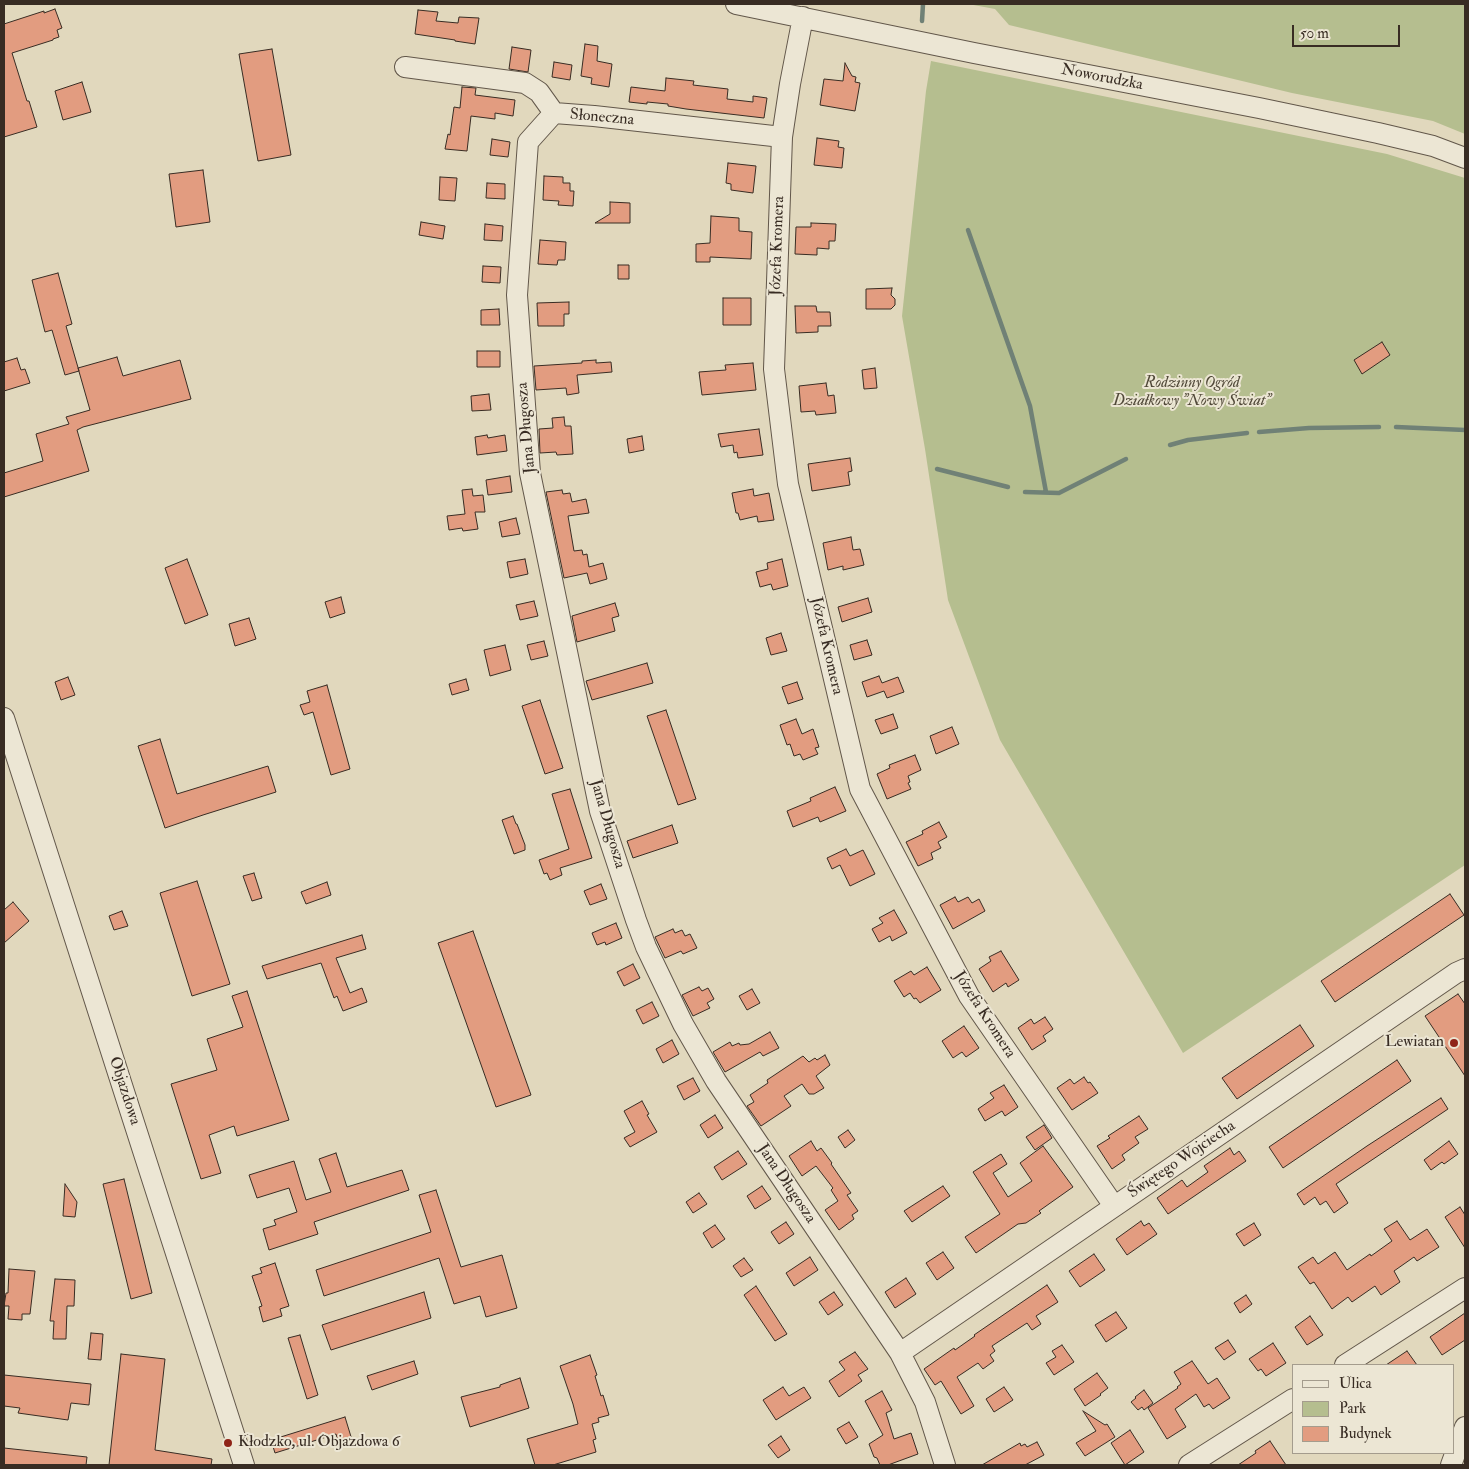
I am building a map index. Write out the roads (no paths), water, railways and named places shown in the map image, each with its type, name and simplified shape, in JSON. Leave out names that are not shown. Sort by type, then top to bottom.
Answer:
[{"type":"street","name":"Noworudzka","points":[[736,4],[1378,133],[1433,146],[1465,158]]},
{"type":"street","name":"Józefa Kromera","points":[[803,17],[782,137],[774,369],[788,484],[860,789],[969,996],[1114,1206]]},
{"type":"street","name":"Słoneczna","points":[[406,67],[525,83],[539,92],[554,113],[782,137]]},
{"type":"street","name":"Jana Długosza","points":[[554,113],[528,142],[517,295],[530,473],[600,811],[646,947],[683,1024],[716,1081],[900,1353],[925,1402],[945,1465]]},
{"type":"street","name":"Objazdowa","points":[[4,718],[244,1465]]},
{"type":"street","name":"Świętego Wojciecha","points":[[900,1353],[1456,972],[1465,969]]},
{"type":"street","points":[[1347,1364],[1465,1288]]},
{"type":"street","points":[[1189,1465],[1292,1400]]},
{"type":"street","points":[[1451,1465],[1465,1427]]},
{"type":"waterway","points":[[922,21],[923,4]]},
{"type":"waterway","points":[[968,230],[1030,406],[1046,492]]},
{"type":"waterway","points":[[1259,432],[1309,428],[1379,427]]},
{"type":"waterway","points":[[1396,427],[1465,430]]},
{"type":"waterway","points":[[1170,445],[1188,440],[1247,433]]},
{"type":"waterway","points":[[1025,492],[1059,493],[1126,459]]},
{"type":"waterway","points":[[937,469],[1008,487]]},
{"type":"place","name":"Lewiatan","points":[[1454,1043]]},
{"type":"place","name":"Kłodzko, ul. Objazdowa 6","points":[[228,1443]]},
{"type":"park label","name":"Rodzinny Ogród Działkowy \"Nowy Świat\"","points":[[1192,393]]}]
